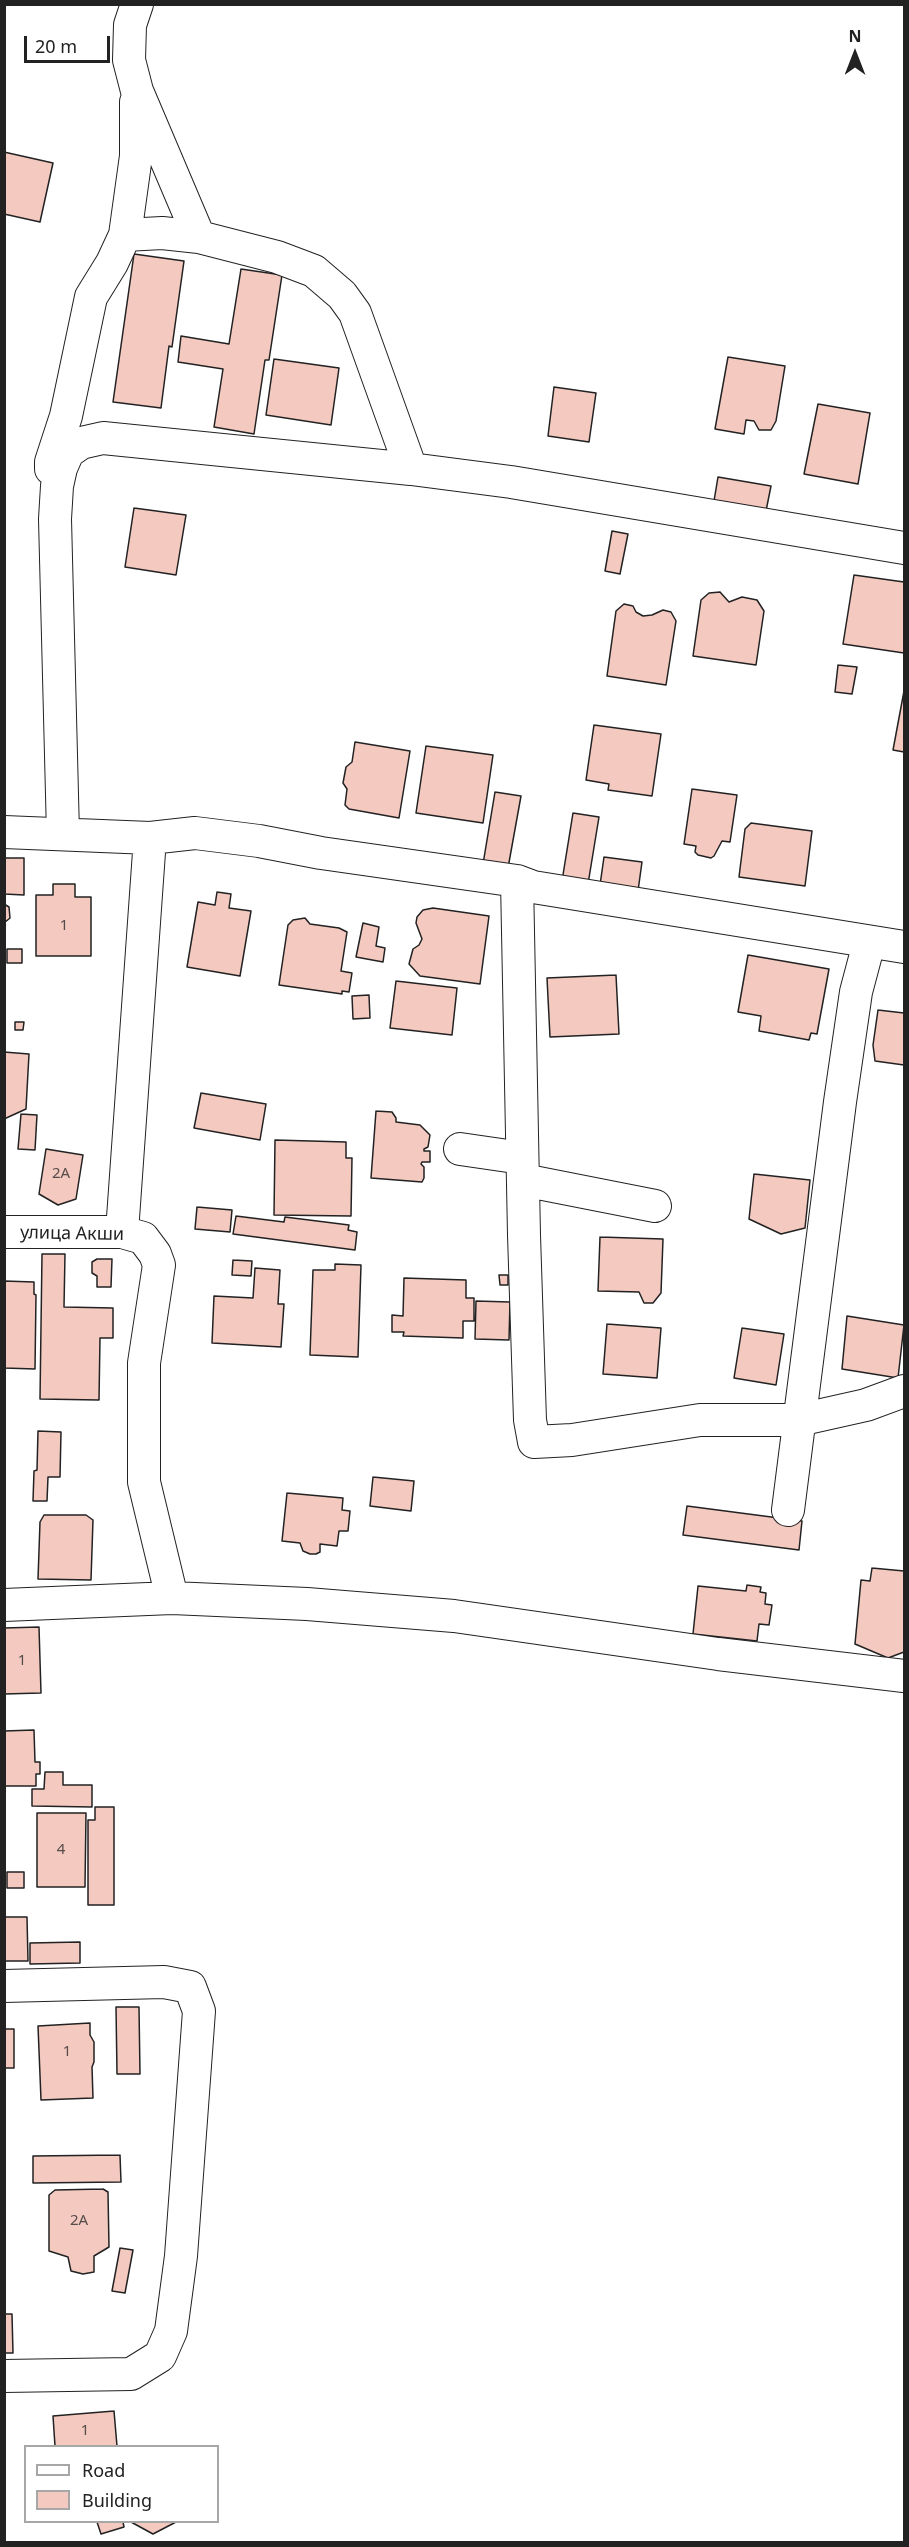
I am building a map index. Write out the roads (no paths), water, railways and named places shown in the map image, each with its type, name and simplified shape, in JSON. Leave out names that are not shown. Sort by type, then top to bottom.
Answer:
[{"type":"street","points":[[137,4],[130,25],[129,48],[129,60],[137,91],[199,237]]},
{"type":"street","points":[[57,486],[51,479],[51,462],[63,429],[91,297],[125,236],[136,156],[137,91]]},
{"type":"street","points":[[125,236],[162,233],[199,237],[277,257],[314,271],[342,295],[356,313],[411,469]]},
{"type":"street","points":[[63,429],[103,438],[411,469],[511,483],[904,548]]},
{"type":"street","points":[[63,834],[55,530],[57,486],[68,452],[81,443],[103,438]]},
{"type":"street","points":[[4,832],[150,838],[195,833],[229,837],[517,881],[533,887],[904,947]]},
{"type":"street","points":[[122,1232],[150,838]]},
{"type":"street","points":[[517,881],[522,1169],[530,1420],[534,1442],[572,1440],[700,1420],[799,1420],[866,1405],[904,1391]]},
{"type":"street","points":[[788,1510],[856,992],[869,943]]},
{"type":"street","points":[[460,1149],[522,1169],[655,1206]]},
{"type":"street","name":"улица Акши","points":[[4,1232],[122,1232],[143,1238],[155,1254],[159,1265],[144,1363],[144,1482],[172,1598]]},
{"type":"street","points":[[4,1605],[172,1598],[307,1604],[454,1616],[718,1654],[904,1676]]},
{"type":"street","points":[[4,1986],[164,1982],[190,1987],[199,2011],[181,2256],[171,2331],[160,2356],[131,2374],[4,2376]]}]
